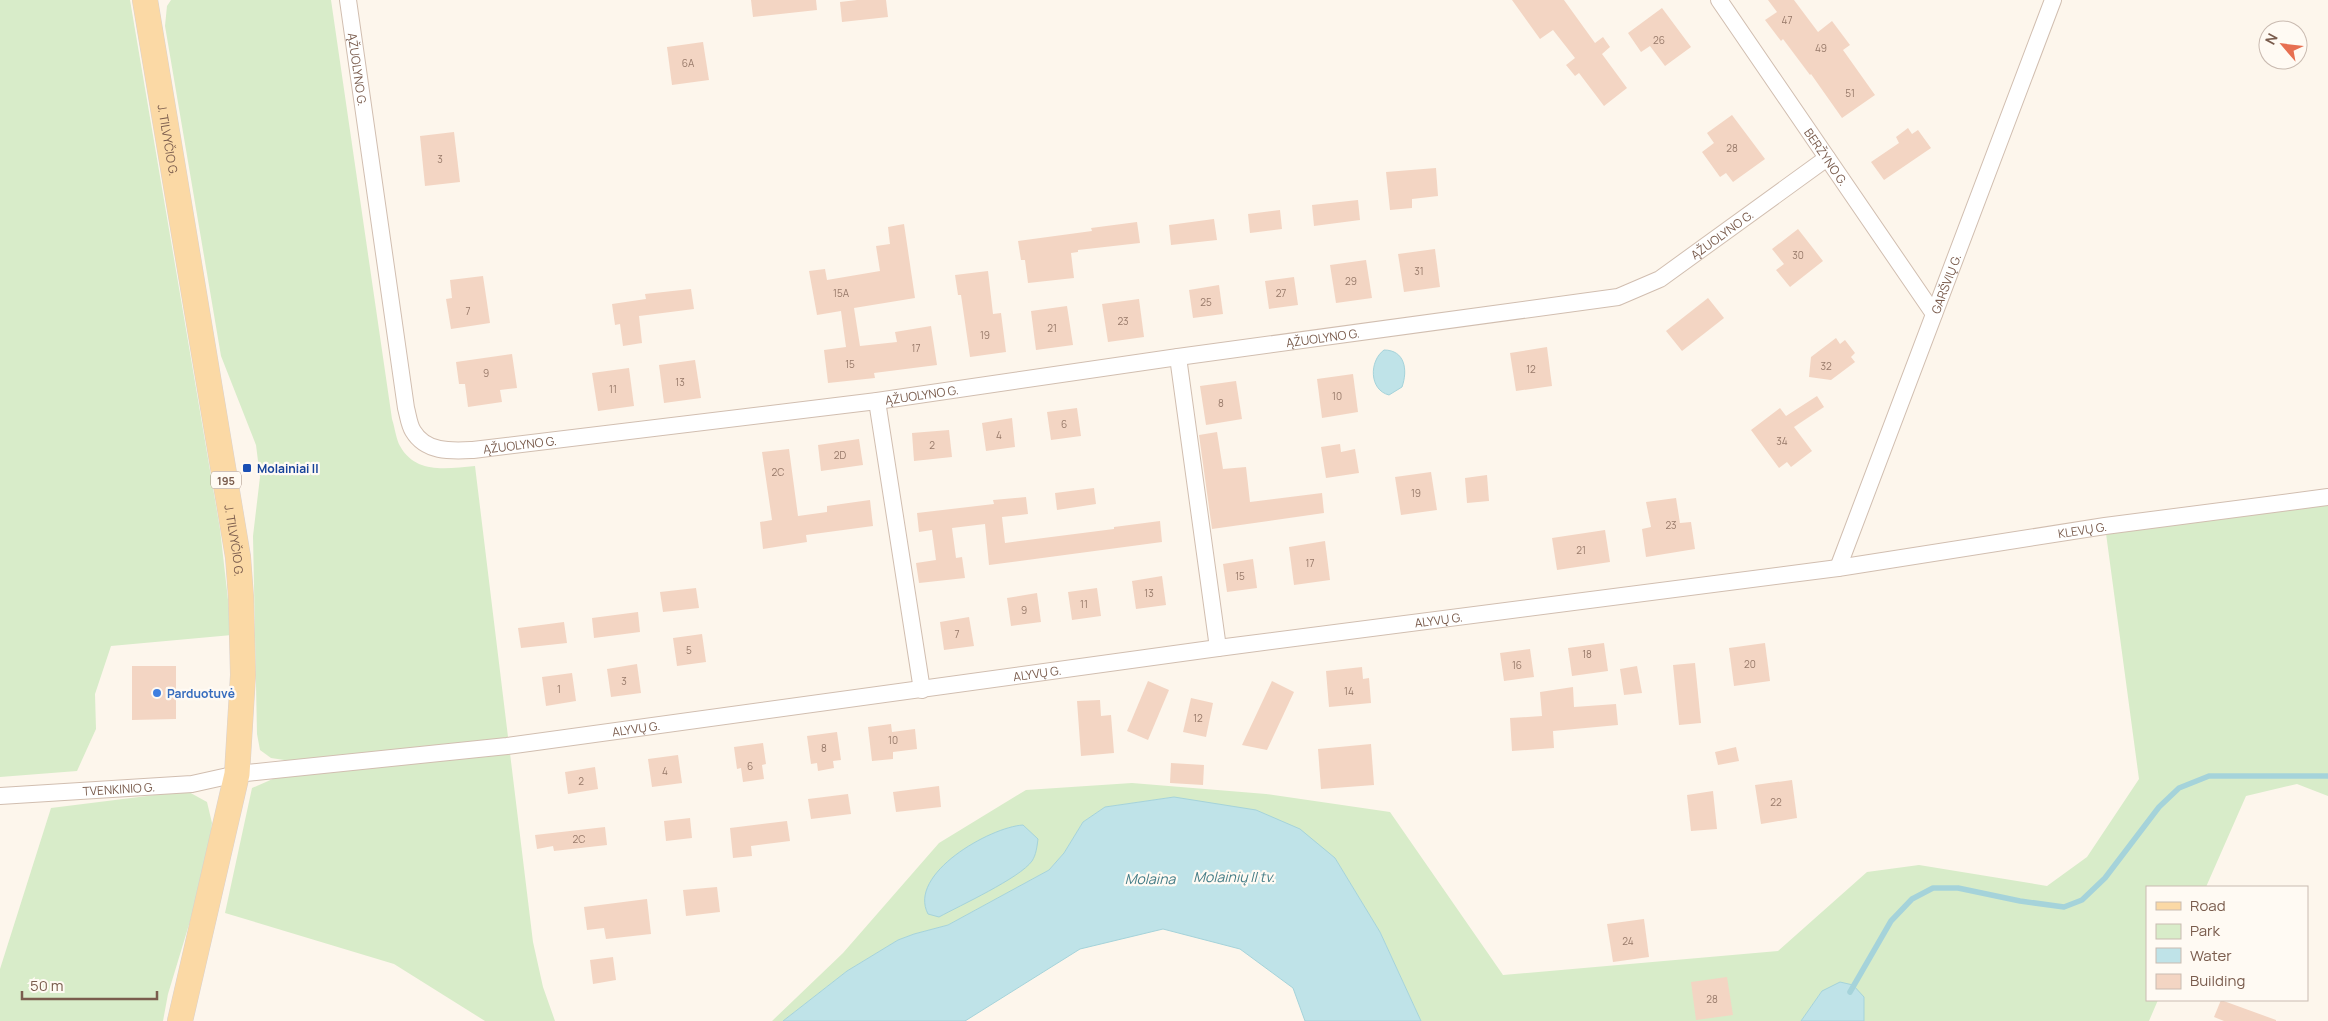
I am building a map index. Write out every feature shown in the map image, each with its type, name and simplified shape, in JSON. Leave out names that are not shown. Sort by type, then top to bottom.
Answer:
[{"type":"main road","name":"J. TILVYČIO G.","points":[[145,0],[238,556],[242,597],[243,675],[237,774],[180,1021]]},
{"type":"street","name":"ĄŽUOLYNO G.","points":[[348,0],[406,408],[413,431],[425,444],[444,452],[877,401],[1178,357],[1618,297],[1660,279],[1827,158]]},
{"type":"street","name":"BERŽYNO G.","points":[[1719,0],[1934,314]]},
{"type":"street","name":"GARŠVIŲ G.","points":[[1838,568],[2053,0]]},
{"type":"street","points":[[1178,357],[1218,648]]},
{"type":"street","points":[[877,401],[922,690]]},
{"type":"street","name":"KLEVŲ G.","points":[[1838,568],[2106,526],[2328,497]]},
{"type":"street","name":"ALYVŲ G.","points":[[237,774],[507,746],[1218,648],[1838,568]]},
{"type":"street","name":"TVENKINIO G.","points":[[0,796],[192,784],[237,774]]},
{"type":"green space","points":[[0,0],[130,0],[220,529],[232,635],[111,646],[95,694],[96,729],[77,771],[0,777]]},
{"type":"green space","points":[[171,0],[331,0],[392,419],[397,440],[407,455],[415,462],[424,466],[444,468],[475,466],[533,942],[543,987],[555,1021],[485,1021],[394,964],[225,913],[252,788],[275,778],[291,761],[271,758],[260,750],[257,734],[253,536],[260,477],[256,445],[221,356],[165,26],[167,6]]},
{"type":"green space","points":[[2328,497],[2328,796],[2297,784],[2246,796],[2206,886],[2146,886],[2146,1001],[2158,1001],[2149,1021],[1864,1021],[1864,997],[1822,991],[1801,1021],[1421,1021],[1380,932],[1335,858],[1174,797],[1105,807],[1083,822],[1064,853],[1049,870],[948,925],[898,940],[847,971],[783,1021],[772,1021],[843,953],[939,843],[1026,790],[1132,783],[1266,794],[1390,812],[1503,975],[1778,951],[1867,872],[1919,865],[2047,886],[2087,857],[2139,779],[2105,526]]},
{"type":"green space","points":[[187,791],[207,802],[212,823],[207,865],[168,994],[163,1021],[0,1021],[0,969],[51,808]]},
{"type":"water","points":[[1384,350],[1397,353],[1401,357],[1405,374],[1402,387],[1389,395],[1382,392],[1378,387],[1373,375],[1376,361]]},
{"type":"water","name":"Molainių II tv.","points":[[1174,797],[1256,810],[1300,829],[1335,858],[1380,932],[1421,1021],[1305,1021],[1293,988],[1240,949],[1163,929],[1080,949],[965,1021],[783,1021],[847,971],[898,940],[948,925],[1049,870],[1064,853],[1083,822],[1105,807]]},
{"type":"water","points":[[1023,825],[1038,839],[1032,861],[1025,868],[1003,883],[939,917],[928,914],[925,899],[929,884],[940,869],[955,855],[973,843],[991,834]]},
{"type":"water","points":[[1840,982],[1853,985],[1864,997],[1864,1021],[1801,1021],[1822,991]]},
{"type":"building","points":[[751,0],[816,0],[817,10],[753,17]]},
{"type":"building","points":[[886,0],[888,17],[842,22],[840,2]]},
{"type":"building","points":[[1512,0],[1564,0],[1595,43],[1603,37],[1610,47],[1602,54],[1627,88],[1604,106],[1579,73],[1575,76],[1566,65],[1575,58],[1553,30],[1540,39]]},
{"type":"building","points":[[1768,0],[1794,0],[1818,32],[1832,21],[1850,45],[1843,50],[1875,95],[1842,118],[1811,74],[1765,20],[1777,12]]},
{"type":"building","points":[[1662,8],[1691,47],[1665,66],[1650,46],[1641,52],[1628,33]]},
{"type":"building","points":[[703,42],[709,80],[672,85],[667,47]]},
{"type":"building","points":[[1732,115],[1765,159],[1733,182],[1726,173],[1720,177],[1702,152],[1714,143],[1707,133]]},
{"type":"building","points":[[1908,128],[1912,134],[1918,130],[1931,148],[1884,180],[1871,162],[1899,143],[1896,137]]},
{"type":"building","points":[[454,132],[460,182],[425,186],[420,136]]},
{"type":"building","points":[[1436,168],[1438,196],[1412,199],[1412,208],[1390,210],[1386,172]]},
{"type":"building","points":[[1358,200],[1360,220],[1314,226],[1312,205]]},
{"type":"building","points":[[1280,210],[1282,229],[1250,233],[1248,214]]},
{"type":"building","points":[[1214,219],[1217,240],[1171,245],[1169,225]]},
{"type":"building","points":[[1137,222],[1140,243],[1078,250],[1078,252],[1071,253],[1074,278],[1028,283],[1025,260],[1021,260],[1018,241],[1092,231],[1091,228]]},
{"type":"building","points":[[904,224],[915,298],[854,308],[860,346],[897,342],[895,332],[931,326],[937,365],[874,373],[875,378],[828,383],[824,350],[846,347],[841,311],[817,315],[809,271],[825,269],[827,280],[880,271],[876,246],[890,244],[888,227]]},
{"type":"building","points":[[1798,229],[1823,261],[1790,287],[1776,270],[1784,264],[1772,249]]},
{"type":"building","points":[[1435,249],[1440,287],[1404,292],[1398,254]]},
{"type":"building","points":[[1366,260],[1372,298],[1336,303],[1330,265]]},
{"type":"building","points":[[988,271],[993,314],[1001,313],[1006,352],[970,357],[961,295],[958,295],[955,275]]},
{"type":"building","points":[[483,276],[490,323],[451,329],[446,299],[452,298],[450,280]]},
{"type":"building","points":[[1294,277],[1298,305],[1269,309],[1265,281]]},
{"type":"building","points":[[1219,285],[1223,314],[1193,318],[1189,290]]},
{"type":"building","points":[[691,289],[694,309],[639,316],[642,343],[623,346],[620,324],[615,325],[612,304],[646,299],[645,294]]},
{"type":"building","points":[[1708,298],[1724,318],[1682,351],[1666,331]]},
{"type":"building","points":[[1139,299],[1144,337],[1108,342],[1102,304]]},
{"type":"building","points":[[1067,306],[1073,345],[1036,350],[1031,311]]},
{"type":"building","points":[[1836,338],[1840,344],[1845,340],[1855,353],[1851,357],[1855,362],[1831,380],[1809,377],[1811,357]]},
{"type":"building","points":[[1547,347],[1552,386],[1516,391],[1510,353]]},
{"type":"building","points":[[512,354],[517,388],[500,390],[502,402],[468,407],[465,384],[459,384],[456,362]]},
{"type":"building","points":[[695,360],[701,398],[664,403],[659,365]]},
{"type":"building","points":[[629,368],[634,406],[598,411],[592,373]]},
{"type":"building","points":[[1353,374],[1358,412],[1322,418],[1317,379]]},
{"type":"building","points":[[1236,381],[1242,419],[1206,425],[1200,386]]},
{"type":"building","points":[[1817,396],[1824,407],[1794,427],[1812,451],[1791,467],[1787,462],[1779,468],[1751,430],[1780,408],[1786,416]]},
{"type":"building","points":[[1077,408],[1081,436],[1051,440],[1047,412]]},
{"type":"building","points":[[1012,418],[1015,447],[986,451],[982,423]]},
{"type":"building","points":[[949,430],[952,457],[914,461],[912,433]]},
{"type":"building","points":[[1217,432],[1223,469],[1246,467],[1250,502],[1322,493],[1324,513],[1212,529],[1199,435]]},
{"type":"building","points":[[859,439],[863,465],[821,471],[818,445]]},
{"type":"building","points":[[1340,444],[1341,452],[1355,449],[1359,473],[1326,478],[1321,447]]},
{"type":"building","points":[[789,449],[798,516],[827,512],[827,506],[870,500],[873,526],[806,535],[807,542],[763,549],[760,522],[772,520],[762,452]]},
{"type":"building","points":[[1431,472],[1437,510],[1401,515],[1395,477]]},
{"type":"building","points":[[1487,475],[1489,501],[1467,503],[1465,478]]},
{"type":"building","points":[[1094,488],[1096,504],[1057,510],[1055,493]]},
{"type":"building","points":[[1026,497],[1028,514],[1002,517],[1005,543],[1160,521],[1162,542],[989,565],[985,524],[952,528],[956,558],[962,557],[965,578],[919,583],[916,563],[936,560],[932,530],[919,532],[917,513],[994,504],[993,500]]},
{"type":"building","points":[[1676,498],[1680,523],[1691,522],[1695,549],[1646,557],[1642,529],[1651,527],[1646,502]]},
{"type":"building","points":[[1605,530],[1610,562],[1557,570],[1552,538]]},
{"type":"building","points":[[1325,541],[1330,580],[1294,585],[1289,547]]},
{"type":"building","points":[[1253,559],[1257,588],[1227,592],[1223,564]]},
{"type":"building","points":[[1162,576],[1166,605],[1136,609],[1132,581]]},
{"type":"building","points":[[696,588],[699,608],[663,612],[660,592]]},
{"type":"building","points":[[1097,588],[1101,616],[1072,620],[1068,592]]},
{"type":"building","points":[[1037,593],[1041,622],[1011,626],[1007,598]]},
{"type":"building","points":[[638,612],[640,632],[594,638],[592,618]]},
{"type":"building","points":[[969,617],[974,646],[944,650],[940,622]]},
{"type":"building","points":[[564,622],[567,643],[521,648],[518,628]]},
{"type":"building","points":[[702,634],[706,662],[677,666],[673,638]]},
{"type":"building","points":[[1604,643],[1608,671],[1572,676],[1568,648]]},
{"type":"building","points":[[1765,643],[1770,681],[1734,686],[1729,648]]},
{"type":"building","points":[[1530,649],[1534,677],[1504,681],[1500,653]]},
{"type":"building","points":[[1695,663],[1701,723],[1679,725],[1673,665]]},
{"type":"building","points":[[637,664],[641,693],[611,697],[607,669]]},
{"type":"building","points":[[132,666],[176,666],[176,719],[132,720]]},
{"type":"building","points":[[1637,666],[1642,693],[1624,695],[1620,669]]},
{"type":"building","points":[[1362,667],[1363,679],[1369,678],[1371,703],[1329,707],[1326,671]]},
{"type":"building","points":[[572,673],[576,701],[546,706],[542,677]]},
{"type":"building","points":[[1148,681],[1169,690],[1148,740],[1127,731]]},
{"type":"building","points":[[1272,681],[1294,692],[1267,750],[1242,745]]},
{"type":"building","points":[[1573,687],[1574,707],[1616,704],[1618,725],[1553,731],[1554,748],[1512,751],[1510,718],[1542,716],[1540,692]]},
{"type":"building","points":[[1191,698],[1213,703],[1206,737],[1183,732]]},
{"type":"building","points":[[1100,700],[1101,716],[1111,715],[1114,753],[1081,756],[1077,701]]},
{"type":"building","points":[[891,724],[892,732],[915,729],[917,749],[893,752],[893,759],[872,761],[868,727]]},
{"type":"building","points":[[837,732],[841,760],[833,761],[834,768],[818,771],[817,763],[811,764],[807,736]]},
{"type":"building","points":[[763,743],[766,764],[762,765],[764,779],[743,782],[741,768],[737,769],[734,747]]},
{"type":"building","points":[[1371,744],[1374,785],[1321,789],[1318,749]]},
{"type":"building","points":[[1736,747],[1739,761],[1718,765],[1715,752]]},
{"type":"building","points":[[678,755],[682,783],[652,787],[648,759]]},
{"type":"building","points":[[1171,763],[1204,765],[1203,785],[1170,783]]},
{"type":"building","points":[[595,767],[598,789],[568,794],[565,772]]},
{"type":"building","points":[[1792,780],[1797,818],[1761,824],[1755,785]]},
{"type":"building","points":[[939,786],[941,807],[896,812],[893,792]]},
{"type":"building","points":[[1713,791],[1717,829],[1691,831],[1687,795]]},
{"type":"building","points":[[848,794],[851,814],[811,819],[808,799]]},
{"type":"building","points":[[690,818],[692,838],[666,841],[664,821]]},
{"type":"building","points":[[787,821],[790,841],[751,846],[752,856],[733,858],[730,828]]},
{"type":"building","points":[[605,827],[607,845],[554,851],[553,846],[537,849],[535,835]]},
{"type":"building","points":[[717,887],[720,912],[686,916],[683,890]]},
{"type":"building","points":[[647,899],[651,934],[606,939],[604,928],[587,930],[584,907]]},
{"type":"building","points":[[1644,919],[1649,957],[1613,962],[1607,924]]},
{"type":"building","points":[[613,957],[616,980],[593,984],[590,960]]},
{"type":"building","points":[[1727,977],[1733,1015],[1696,1020],[1691,982]]},
{"type":"building","points":[[2221,1001],[2224,1001],[2276,1021],[2224,1021],[2214,1017]]},
{"type":"waterway","points":[[1850,992],[1891,921],[1912,899],[1933,888],[1958,888],[2020,901],[2064,907],[2082,900],[2105,878],[2159,807],[2179,788],[2209,776],[2328,776]]},
{"type":"place","name":"Molainiai II","points":[[247,468]]},
{"type":"place","name":"Parduotuvė","points":[[157,693]]},
{"type":"water label","name":"Molaina","points":[[1150,878]]}]
